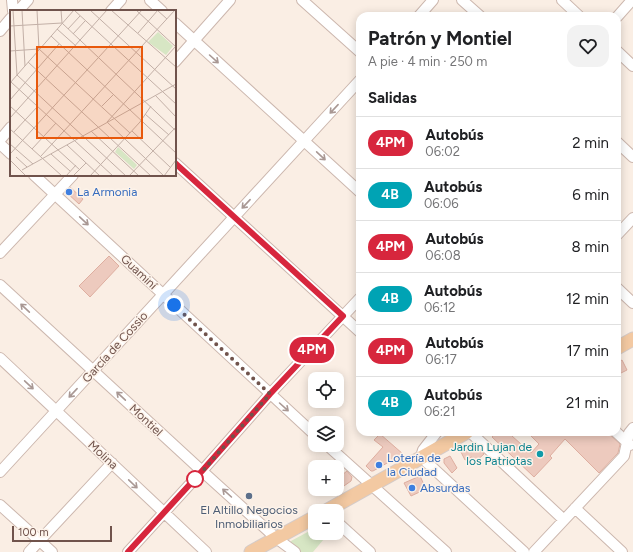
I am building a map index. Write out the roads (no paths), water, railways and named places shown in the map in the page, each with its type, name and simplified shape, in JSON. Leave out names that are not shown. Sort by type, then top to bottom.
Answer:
[{"type":"main road","points":[[621,346],[633,339]]},
{"type":"main road","points":[[338,504],[460,436]]},
{"type":"main road","points":[[252,552],[308,521]]},
{"type":"street","points":[[12,0],[13,10]]},
{"type":"street","points":[[19,10],[28,0]]},
{"type":"street","points":[[113,10],[121,0]]},
{"type":"street","points":[[150,0],[161,10]]},
{"type":"street","points":[[176,61],[230,0]]},
{"type":"street","points":[[302,0],[356,48]]},
{"type":"street","points":[[422,12],[433,0]]},
{"type":"street","points":[[462,0],[476,12]]},
{"type":"street","points":[[562,0],[575,12]]},
{"type":"street","points":[[621,12],[632,0]]},
{"type":"street","points":[[0,31],[10,18]]},
{"type":"street","points":[[176,25],[356,188]]},
{"type":"street","points":[[621,55],[633,66]]},
{"type":"street","name":"García de Cossio","points":[[0,472],[356,84]]},
{"type":"street","points":[[0,140],[10,128]]},
{"type":"street","points":[[0,144],[10,153]]},
{"type":"street","points":[[621,146],[633,157]]},
{"type":"street","points":[[176,164],[235,216],[356,328]]},
{"type":"street","name":"Guaminí","points":[[35,176],[308,428]]},
{"type":"street","points":[[0,253],[72,176]]},
{"type":"street","points":[[621,231],[633,218]]},
{"type":"street","name":"Montiel","points":[[0,285],[276,538],[295,552]]},
{"type":"street","points":[[621,292],[633,303]]},
{"type":"street","points":[[128,552],[270,394],[356,302]]},
{"type":"street","name":"Molina","points":[[1,361],[206,552]]},
{"type":"street","points":[[534,552],[624,456],[630,445],[629,433],[633,428]]},
{"type":"street","points":[[434,436],[423,450],[421,457],[524,552]]},
{"type":"street","points":[[472,436],[564,520]]},
{"type":"street","points":[[620,436],[630,445]]},
{"type":"street","points":[[335,452],[446,552]]},
{"type":"street","points":[[29,552],[112,463]]},
{"type":"street","points":[[0,505],[52,552]]},
{"type":"street","points":[[575,508],[622,552]]},
{"type":"street","points":[[344,528],[370,552]]},
{"type":"place","name":"La Armonia","points":[[69,192]]},
{"type":"place","name":"Jardin Lujan de los Patriotas","points":[[540,454]]},
{"type":"place","name":"Lotería de la Ciudad","points":[[379,465]]},
{"type":"place","name":"Absurdas","points":[[412,488]]},
{"type":"place","name":"El Altillo Negocios Inmobiliarios","points":[[249,496]]}]
